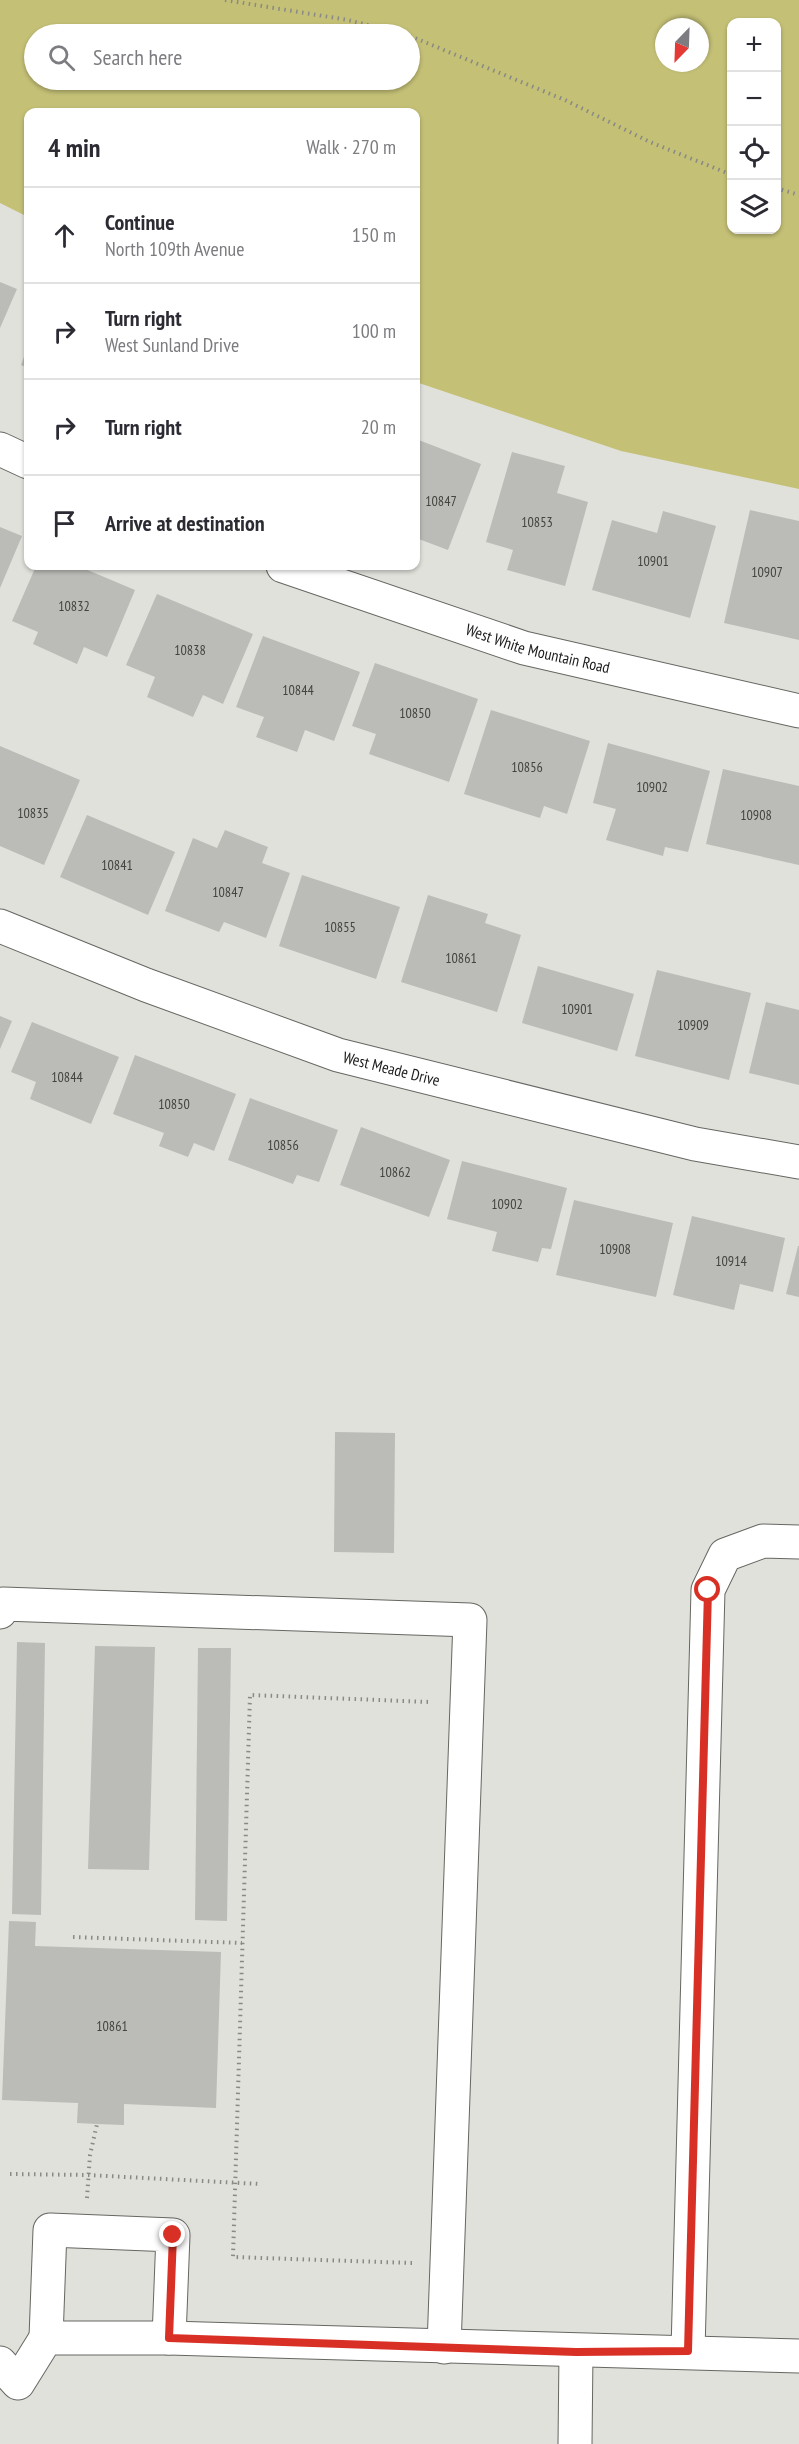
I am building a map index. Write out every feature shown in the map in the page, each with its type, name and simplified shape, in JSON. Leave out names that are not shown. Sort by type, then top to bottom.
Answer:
[{"type":"street","points":[[0,449],[24,460]]},
{"type":"street","name":"West White Mountain Road","points":[[295,570],[524,648],[799,711]]},
{"type":"street","name":"West Meade Drive","points":[[0,926],[146,985],[338,1055],[695,1144],[799,1162]]},
{"type":"street","points":[[688,2351],[708,1590],[725,1555],[763,1541],[799,1542]]},
{"type":"street","points":[[0,1611],[3,1604],[470,1620],[444,2347]]},
{"type":"street","points":[[46,2338],[50,2230],[173,2235],[169,2338]]},
{"type":"street","points":[[9,2373],[46,2338],[169,2338],[576,2352],[688,2351],[799,2356]]},
{"type":"street","points":[[575,2444],[576,2352]]},
{"type":"path","points":[[225,0],[364,24]]},
{"type":"path","points":[[420,40],[565,100],[650,142],[727,173]]},
{"type":"path","points":[[781,189],[799,195]]},
{"type":"path","points":[[412,2263],[233,2257],[250,1695],[430,1702]]},
{"type":"path","points":[[73,1937],[243,1943]]},
{"type":"path","points":[[86,2232],[88,2175],[97,2124]]},
{"type":"path","points":[[10,2174],[88,2175],[260,2184]]},
{"type":"shaded area","points":[[0,0],[799,0],[799,489],[621,451],[420,383],[420,108],[24,108],[24,215],[0,203]]},
{"type":"building","points":[[0,282],[17,289],[0,328]]},
{"type":"building","points":[[420,441],[481,464],[448,550],[420,540]]},
{"type":"building","points":[[512,452],[565,466],[557,493],[588,502],[565,586],[507,570],[513,550],[486,542]]},
{"type":"building","points":[[750,510],[799,521],[799,640],[724,623]]},
{"type":"building","points":[[663,511],[716,526],[690,618],[592,590],[612,520],[657,533]]},
{"type":"building","points":[[0,527],[22,536],[0,588]]},
{"type":"building","points":[[34,570],[88,570],[135,590],[107,657],[84,647],[77,664],[33,644],[38,632],[12,621]]},
{"type":"building","points":[[157,594],[253,634],[223,704],[203,695],[193,717],[147,697],[155,677],[126,665]]},
{"type":"building","points":[[263,636],[360,672],[334,741],[305,730],[297,752],[256,737],[264,717],[236,707]]},
{"type":"building","points":[[375,663],[478,699],[449,782],[369,754],[376,734],[352,726]]},
{"type":"building","points":[[491,710],[590,741],[567,814],[544,806],[540,818],[464,794]]},
{"type":"building","points":[[608,743],[710,771],[688,852],[665,847],[663,856],[606,840],[616,809],[593,803]]},
{"type":"building","points":[[0,746],[80,780],[44,865],[0,846]]},
{"type":"building","points":[[723,769],[799,786],[799,865],[706,844]]},
{"type":"building","points":[[87,815],[175,852],[148,915],[60,877]]},
{"type":"building","points":[[225,830],[268,847],[262,863],[290,873],[266,938],[224,922],[219,932],[165,911],[193,838],[217,848]]},
{"type":"building","points":[[302,875],[400,907],[376,979],[279,946]]},
{"type":"building","points":[[428,895],[488,914],[485,923],[521,935],[497,1012],[401,982]]},
{"type":"building","points":[[538,966],[634,994],[617,1051],[522,1023]]},
{"type":"building","points":[[657,970],[751,993],[729,1080],[635,1056]]},
{"type":"building","points":[[766,1002],[799,1010],[799,1085],[749,1073]]},
{"type":"building","points":[[0,1016],[12,1021],[0,1049]]},
{"type":"building","points":[[32,1022],[119,1057],[91,1124],[30,1099],[36,1082],[11,1072]]},
{"type":"building","points":[[135,1055],[236,1094],[214,1151],[194,1143],[188,1157],[159,1146],[164,1133],[113,1114]]},
{"type":"building","points":[[250,1098],[338,1130],[319,1182],[297,1175],[293,1184],[228,1160]]},
{"type":"building","points":[[361,1127],[450,1160],[429,1217],[340,1185]]},
{"type":"building","points":[[462,1161],[567,1188],[551,1249],[542,1248],[538,1262],[492,1251],[497,1232],[447,1219]]},
{"type":"building","points":[[574,1200],[673,1223],[656,1297],[556,1275]]},
{"type":"building","points":[[692,1216],[785,1238],[773,1292],[740,1284],[734,1310],[673,1295]]},
{"type":"building","points":[[799,1246],[799,1297],[786,1294]]},
{"type":"building","points":[[335,1432],[395,1433],[394,1553],[334,1552]]},
{"type":"building","points":[[17,1642],[45,1643],[41,1915],[12,1914]]},
{"type":"building","points":[[95,1646],[155,1647],[149,1870],[88,1869]]},
{"type":"building","points":[[198,1648],[231,1648],[227,1921],[195,1920]]},
{"type":"building","points":[[9,1921],[36,1922],[35,1946],[221,1952],[216,2108],[124,2104],[124,2125],[97,2124],[77,2123],[78,2103],[2,2100]]},
{"type":"route","points":[[173,2235],[169,2338],[576,2352],[688,2351],[708,1590]]}]
